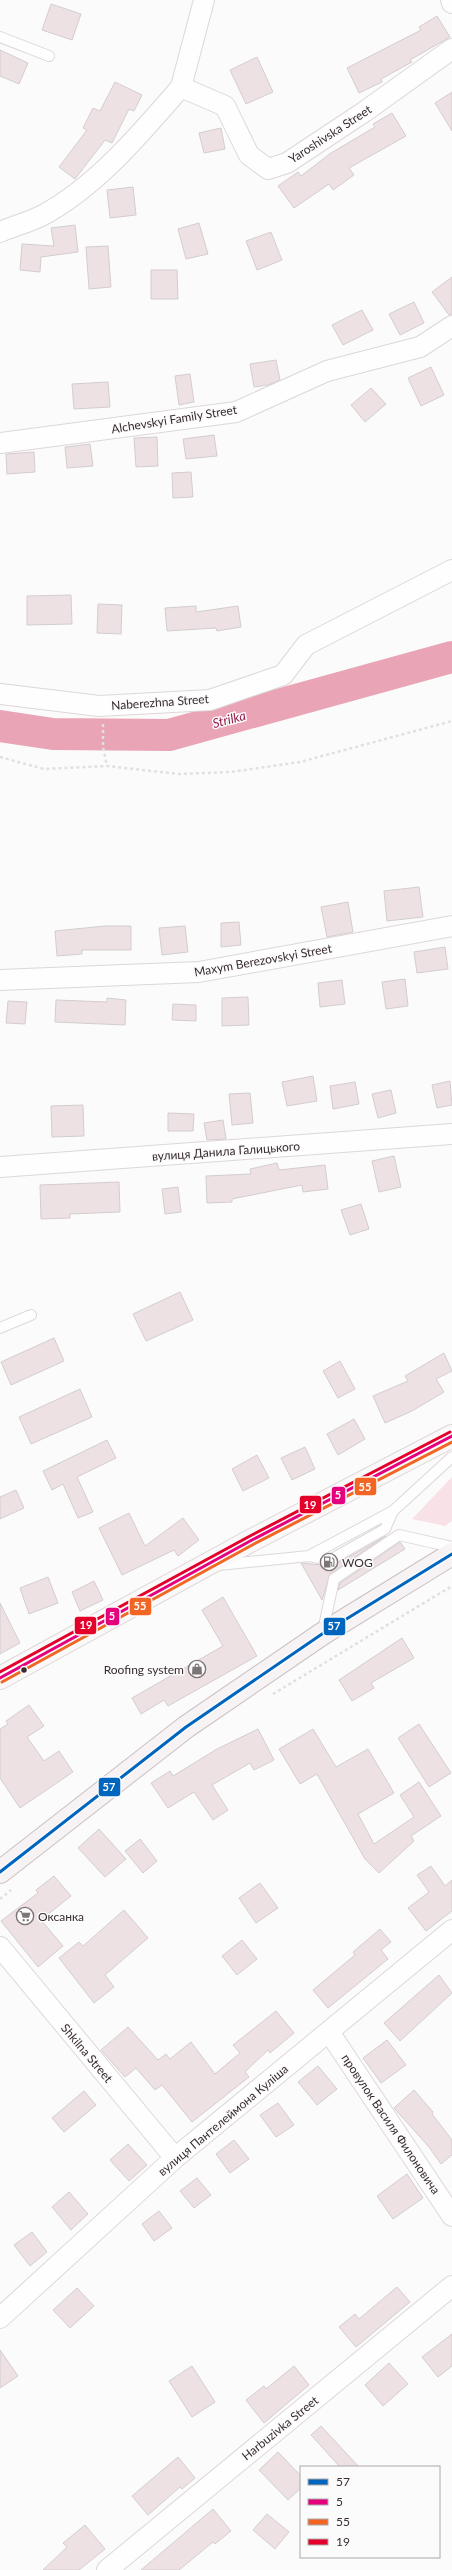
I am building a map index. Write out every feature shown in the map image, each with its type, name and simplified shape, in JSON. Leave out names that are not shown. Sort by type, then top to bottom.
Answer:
[{"type":"main road","points":[[0,1678],[204,1566],[452,1436]]},
{"type":"main road","points":[[6,1880],[186,1727],[322,1634],[452,1554]]},
{"type":"street","points":[[0,232],[43,215],[96,178],[143,131],[181,87],[204,0]]},
{"type":"street","name":"Yaroshivska Street","points":[[181,87],[225,106],[249,155],[268,169],[287,163],[364,112],[452,49]]},
{"type":"street","name":"Alchevskyi Family Street","points":[[0,443],[236,412],[327,371],[420,347],[452,326]]},
{"type":"street","name":"Naberezhna Street","points":[[0,694],[99,706],[210,700],[283,675],[306,645],[452,570]]},
{"type":"street","name":"Maxym Berezovskyi Street","points":[[0,980],[199,972],[452,926]]},
{"type":"street","name":"вулиця Данила Галицького","points":[[0,1167],[452,1134]]},
{"type":"street","name":"вулиця Пантелеймона Куліша","points":[[0,2318],[175,2158],[452,1930]]},
{"type":"street","name":"Shkilna Street","points":[[0,1947],[175,2158]]},
{"type":"street","name":"провулок Василя Филоновича","points":[[329,2032],[452,2216]]},
{"type":"street","name":"Harbuzivka Street","points":[[107,2570],[452,2286]]},
{"type":"lane","points":[[0,37],[49,56]]},
{"type":"lane","points":[[0,1328],[31,1315]]},
{"type":"lane","points":[[204,1566],[309,1556],[393,1511],[452,1456]]},
{"type":"lane","points":[[322,1634],[334,1579],[399,1535],[452,1547]]},
{"type":"path","points":[[103,718],[103,747],[107,766]]},
{"type":"path","points":[[0,757],[44,769],[107,766],[179,774],[231,772],[300,762],[452,721]]},
{"type":"path","points":[[270,1695],[452,1586]]},
{"type":"path","points":[[0,1899],[6,1880]]},
{"type":"shaded area","points":[[452,1477],[452,1521],[445,1526],[412,1519]]},
{"type":"building","points":[[51,4],[81,14],[72,40],[42,30]]},
{"type":"building","points":[[437,16],[450,37],[410,60],[412,62],[381,79],[382,82],[359,93],[347,68],[421,30],[419,27]]},
{"type":"building","points":[[0,50],[28,63],[19,84],[0,76]]},
{"type":"building","points":[[257,57],[273,92],[246,104],[230,70]]},
{"type":"building","points":[[115,82],[142,95],[134,111],[129,109],[112,143],[105,140],[75,179],[59,167],[87,130],[83,128],[93,108],[100,111]]},
{"type":"building","points":[[452,92],[452,131],[435,103]]},
{"type":"building","points":[[392,113],[406,136],[349,168],[354,175],[333,190],[329,184],[294,208],[278,186],[298,172],[301,176],[331,153],[375,127],[373,124]]},
{"type":"building","points":[[221,128],[225,149],[204,153],[199,133]]},
{"type":"building","points":[[133,187],[136,215],[110,218],[107,190]]},
{"type":"building","points":[[199,223],[208,254],[186,259],[178,229]]},
{"type":"building","points":[[75,225],[78,252],[41,257],[40,272],[20,270],[22,244],[54,246],[51,228]]},
{"type":"building","points":[[271,232],[282,260],[257,270],[246,241]]},
{"type":"building","points":[[108,246],[111,287],[89,289],[86,247]]},
{"type":"building","points":[[151,270],[177,270],[178,299],[151,299]]},
{"type":"building","points":[[452,277],[452,315],[449,315],[432,292]]},
{"type":"building","points":[[414,302],[424,323],[400,335],[389,314]]},
{"type":"building","points":[[362,310],[373,330],[343,345],[332,325]]},
{"type":"building","points":[[276,360],[280,380],[268,385],[254,387],[250,364]]},
{"type":"building","points":[[431,367],[444,395],[421,406],[408,378]]},
{"type":"building","points":[[190,374],[194,402],[179,405],[175,376]]},
{"type":"building","points":[[108,382],[110,407],[74,409],[72,384]]},
{"type":"building","points":[[371,388],[386,404],[365,422],[351,405]]},
{"type":"building","points":[[214,435],[217,456],[186,459],[183,439]]},
{"type":"building","points":[[157,437],[158,466],[136,467],[134,438]]},
{"type":"building","points":[[90,444],[93,466],[67,468],[65,447]]},
{"type":"building","points":[[34,452],[35,472],[7,474],[6,454]]},
{"type":"building","points":[[191,472],[193,497],[173,498],[172,473]]},
{"type":"building","points":[[71,595],[72,624],[27,625],[27,596]]},
{"type":"building","points":[[98,604],[122,605],[121,634],[97,633]]},
{"type":"building","points":[[196,606],[196,612],[238,606],[241,627],[217,631],[216,628],[167,631],[165,608]]},
{"type":"building","points":[[419,887],[423,917],[387,921],[384,891]]},
{"type":"building","points":[[348,902],[353,932],[327,937],[321,907]]},
{"type":"building","points":[[239,922],[241,945],[221,947],[221,923]]},
{"type":"building","points":[[105,926],[131,926],[131,950],[82,950],[82,954],[57,956],[55,931]]},
{"type":"building","points":[[185,926],[188,952],[162,955],[159,928]]},
{"type":"building","points":[[445,947],[448,969],[417,973],[414,952]]},
{"type":"building","points":[[405,979],[408,1006],[386,1009],[382,982]]},
{"type":"building","points":[[342,980],[345,1004],[320,1007],[318,983]]},
{"type":"building","points":[[248,997],[249,1025],[222,1026],[222,998]]},
{"type":"building","points":[[107,998],[126,1000],[125,1025],[55,1022],[56,1000],[107,1002]]},
{"type":"building","points":[[8,1001],[27,1002],[25,1024],[6,1023]]},
{"type":"building","points":[[173,1004],[196,1005],[196,1021],[172,1020]]},
{"type":"building","points":[[313,1076],[317,1101],[287,1106],[282,1082]]},
{"type":"building","points":[[450,1081],[452,1105],[437,1108],[432,1085]]},
{"type":"building","points":[[355,1082],[359,1104],[333,1109],[330,1086]]},
{"type":"building","points":[[391,1090],[396,1113],[378,1118],[372,1094]]},
{"type":"building","points":[[250,1093],[253,1123],[232,1125],[229,1094]]},
{"type":"building","points":[[83,1105],[84,1136],[52,1137],[51,1106]]},
{"type":"building","points":[[168,1113],[194,1114],[193,1131],[168,1131]]},
{"type":"building","points":[[223,1120],[226,1139],[207,1140],[204,1123]]},
{"type":"building","points":[[394,1156],[401,1187],[379,1192],[372,1161]]},
{"type":"building","points":[[277,1163],[279,1170],[325,1165],[328,1189],[303,1192],[302,1185],[232,1199],[232,1202],[207,1203],[206,1176],[251,1174],[250,1169]]},
{"type":"building","points":[[119,1182],[120,1212],[70,1214],[70,1218],[41,1219],[40,1185]]},
{"type":"building","points":[[178,1187],[181,1212],[165,1214],[162,1189]]},
{"type":"building","points":[[361,1204],[369,1229],[350,1235],[341,1210]]},
{"type":"building","points":[[180,1292],[193,1320],[146,1341],[133,1314]]},
{"type":"building","points":[[54,1338],[64,1361],[11,1385],[1,1362]]},
{"type":"building","points":[[444,1353],[452,1371],[436,1379],[444,1392],[412,1411],[385,1423],[373,1396],[408,1381],[405,1376]]},
{"type":"building","points":[[340,1361],[355,1389],[338,1398],[323,1371]]},
{"type":"building","points":[[80,1389],[92,1417],[31,1444],[19,1417]]},
{"type":"building","points":[[354,1419],[365,1439],[338,1455],[327,1434]]},
{"type":"building","points":[[107,1440],[116,1458],[77,1477],[93,1512],[78,1518],[63,1484],[52,1490],[43,1471]]},
{"type":"building","points":[[305,1447],[315,1469],[292,1480],[281,1458]]},
{"type":"building","points":[[257,1455],[269,1478],[243,1491],[232,1469]]},
{"type":"building","points":[[16,1490],[24,1508],[0,1519],[0,1497]]},
{"type":"building","points":[[129,1513],[145,1546],[183,1518],[199,1540],[178,1556],[174,1550],[122,1575],[99,1528]]},
{"type":"building","points":[[386,1536],[330,1574],[322,1600],[301,1563],[333,1566]]},
{"type":"building","points":[[400,1542],[405,1549],[338,1590],[340,1583]]},
{"type":"building","points":[[48,1577],[58,1603],[29,1614],[20,1588]]},
{"type":"building","points":[[94,1581],[103,1600],[80,1611],[72,1592]]},
{"type":"building","points":[[223,1597],[257,1656],[168,1706],[164,1700],[141,1714],[132,1698],[223,1646],[202,1610]]},
{"type":"building","points":[[0,1603],[20,1643],[0,1654]]},
{"type":"building","points":[[402,1638],[414,1658],[371,1683],[374,1688],[352,1701],[339,1680]]},
{"type":"building","points":[[29,1705],[44,1726],[27,1737],[44,1761],[59,1751],[73,1772],[20,1808],[0,1778],[0,1729],[8,1724],[6,1721]]},
{"type":"building","points":[[419,1724],[451,1773],[429,1787],[398,1738]]},
{"type":"building","points":[[258,1729],[274,1760],[254,1770],[250,1763],[212,1785],[228,1810],[213,1820],[194,1792],[168,1808],[151,1783],[170,1771],[173,1776],[217,1749]]},
{"type":"building","points":[[313,1729],[336,1767],[368,1749],[394,1793],[358,1814],[374,1844],[414,1817],[400,1795],[419,1782],[441,1816],[411,1836],[414,1841],[379,1873],[365,1859],[317,1774],[300,1784],[279,1749]]},
{"type":"building","points":[[99,1829],[126,1859],[105,1877],[78,1848]]},
{"type":"building","points":[[140,1839],[157,1861],[143,1873],[125,1851]]},
{"type":"building","points":[[431,1866],[445,1886],[452,1880],[452,1911],[426,1931],[408,1908],[429,1892],[417,1875]]},
{"type":"building","points":[[54,1876],[71,1896],[41,1920],[63,1946],[38,1967],[1,1921],[38,1893],[36,1890]]},
{"type":"building","points":[[260,1883],[278,1908],[256,1923],[239,1898]]},
{"type":"building","points":[[124,1910],[148,1938],[105,1975],[114,1987],[94,2003],[59,1958],[79,1942],[83,1946]]},
{"type":"building","points":[[380,1929],[391,1942],[381,1950],[388,1959],[328,2008],[313,1990],[355,1955],[353,1952]]},
{"type":"building","points":[[242,1940],[257,1959],[237,1975],[222,1956]]},
{"type":"building","points":[[439,1975],[452,1993],[400,2041],[384,2023]]},
{"type":"building","points":[[276,2011],[294,2033],[270,2053],[268,2050],[245,2072],[249,2077],[192,2122],[162,2085],[155,2090],[136,2068],[125,2077],[101,2050],[128,2027],[158,2060],[166,2054],[170,2059],[191,2042],[215,2074],[240,2053],[233,2045]]},
{"type":"building","points":[[387,2040],[406,2065],[381,2083],[363,2058]]},
{"type":"building","points":[[318,2066],[337,2089],[317,2105],[298,2082]]},
{"type":"building","points":[[414,2090],[433,2112],[432,2114],[452,2140],[452,2155],[441,2164],[429,2147],[394,2108]]},
{"type":"building","points":[[84,2091],[96,2105],[64,2132],[52,2118]]},
{"type":"building","points":[[278,2103],[294,2125],[276,2137],[260,2115]]},
{"type":"building","points":[[234,2140],[249,2159],[230,2173],[216,2154]]},
{"type":"building","points":[[128,2144],[147,2165],[129,2181],[110,2160]]},
{"type":"building","points":[[407,2174],[423,2198],[393,2219],[377,2196]]},
{"type":"building","points":[[197,2178],[211,2195],[194,2208],[180,2191]]},
{"type":"building","points":[[69,2192],[88,2214],[71,2230],[52,2207]]},
{"type":"building","points":[[159,2211],[172,2228],[154,2241],[142,2224]]},
{"type":"building","points":[[32,2232],[47,2252],[30,2266],[14,2245]]},
{"type":"building","points":[[397,2287],[410,2302],[356,2347],[339,2327],[355,2314],[359,2319]]},
{"type":"building","points":[[77,2288],[94,2306],[70,2328],[53,2310]]},
{"type":"building","points":[[452,2334],[452,2366],[438,2377],[422,2357]]},
{"type":"building","points":[[0,2350],[18,2376],[0,2388]]},
{"type":"building","points":[[389,2363],[408,2384],[383,2406],[365,2385]]},
{"type":"building","points":[[192,2366],[215,2402],[192,2417],[169,2381]]},
{"type":"building","points":[[294,2366],[309,2385],[264,2423],[246,2400],[264,2386],[266,2389]]},
{"type":"building","points":[[321,2426],[358,2466],[339,2466],[311,2435]]},
{"type":"building","points":[[278,2452],[300,2475],[300,2489],[288,2500],[259,2470]]},
{"type":"building","points":[[178,2457],[195,2478],[182,2489],[180,2487],[148,2515],[132,2496]]},
{"type":"building","points":[[213,2509],[231,2531],[215,2544],[213,2542],[179,2570],[141,2570]]},
{"type":"building","points":[[267,2514],[289,2532],[275,2549],[253,2530]]},
{"type":"building","points":[[85,2525],[105,2549],[79,2570],[43,2570],[67,2547],[63,2543]]},
{"type":"waterway","name":"Strilka","points":[[0,726],[53,734],[169,735],[452,657]]},
{"type":"transit line","name":"19","points":[[0,1672],[250,1536],[450,1432]]},
{"type":"transit line","name":"5","points":[[0,1678],[252,1540],[452,1436]]},
{"type":"transit line","name":"55","points":[[2,1682],[254,1544],[452,1442]]},
{"type":"transit line","name":"57","points":[[0,1872],[186,1727],[322,1634],[452,1554]]},
{"type":"place","name":"WOG","points":[[329,1562]]},
{"type":"place","name":"Roofing system","points":[[197,1669]]},
{"type":"place","name":"Оксанка","points":[[25,1916]]}]
